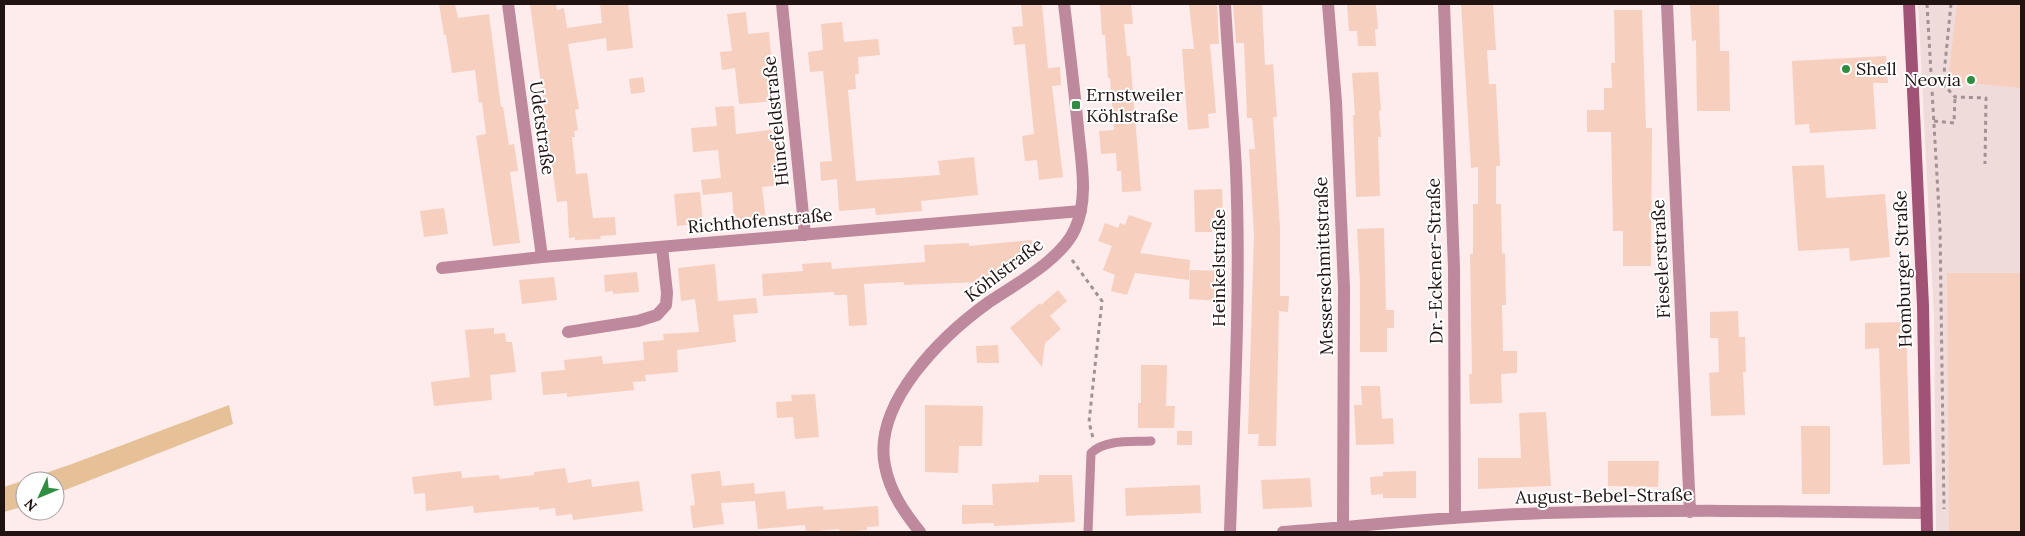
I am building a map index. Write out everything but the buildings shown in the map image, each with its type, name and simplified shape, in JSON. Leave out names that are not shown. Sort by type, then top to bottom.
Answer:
[{"type":"main road","name":"Homburger Straße","points":[[1909,4],[1923,306],[1927,532]]},
{"type":"street","name":"Udetstraße","points":[[508,4],[542,257]]},
{"type":"street","name":"Hünefeldstraße","points":[[782,4],[805,235]]},
{"type":"street","name":"Köhlstraße","points":[[920,532],[904,512],[890,486],[884,465],[883,444],[887,421],[922,363],[949,335],[983,307],[1046,262],[1063,247],[1075,230],[1081,210],[1083,181],[1064,4]]},
{"type":"street","name":"Heinkelstraße","points":[[1225,4],[1236,170],[1237,240],[1230,532]]},
{"type":"street","name":"Messerschmittstraße","points":[[1328,4],[1336,102],[1344,288],[1343,527]]},
{"type":"street","name":"Dr.-Eckener-Straße","points":[[1444,4],[1454,268],[1455,518]]},
{"type":"street","name":"Fieselerstraße","points":[[1667,4],[1690,512]]},
{"type":"street","name":"Richthofenstraße","points":[[442,268],[662,246],[1081,210]]},
{"type":"street","points":[[568,332],[638,321],[657,316],[666,305],[668,293],[662,246]]},
{"type":"street","name":"August-Bebel-Straße","points":[[1283,532],[1455,518],[1584,512],[1763,511],[1926,513]]},
{"type":"lane","points":[[1088,532],[1089,465],[1091,453],[1097,447],[1106,444],[1151,441]]},
{"type":"path","points":[[1951,4],[1943,84],[1955,96],[1986,98],[1985,164]]},
{"type":"path","points":[[1934,121],[1954,123],[1955,96]]},
{"type":"path","points":[[1063,247],[1102,300],[1088,422],[1097,447]]},
{"type":"shaded area","points":[[1918,4],[2021,4],[2021,532],[1936,532],[1934,319]]},
{"type":"shaded area","points":[[229,405],[233,424],[65,490],[65,471],[51,471]]},
{"type":"shaded area","points":[[15,483],[15,509],[4,512],[4,487]]},
{"type":"place","name":"Shell","points":[[1846,69]]},
{"type":"place","name":"Neovia","points":[[1971,80]]},
{"type":"place","name":"Ernstweiler Köhlstraße","points":[[1076,105]]}]
